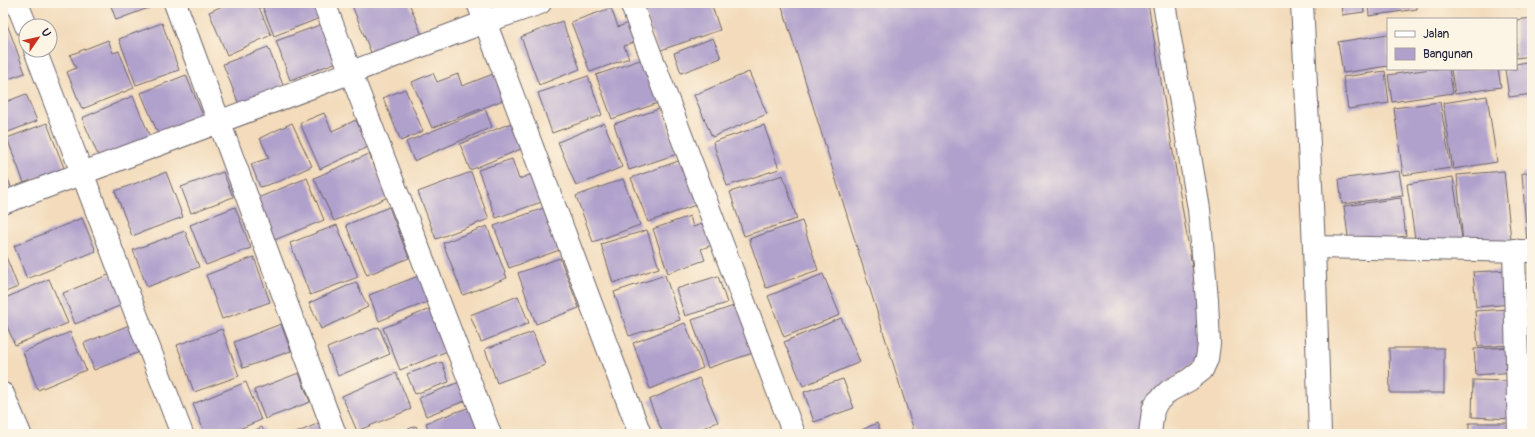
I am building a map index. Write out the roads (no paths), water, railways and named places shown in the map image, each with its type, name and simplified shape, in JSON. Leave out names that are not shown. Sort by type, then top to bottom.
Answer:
[{"type":"street","points":[[17,3],[23,18]]},
{"type":"street","points":[[175,3],[335,434]]},
{"type":"street","points":[[324,3],[490,434]]},
{"type":"street","points":[[3,203],[220,123],[350,73],[481,13],[540,3]]},
{"type":"street","points":[[631,3],[794,434]]},
{"type":"street","points":[[1150,434],[1153,410],[1157,402],[1170,391],[1189,380],[1202,370],[1207,359],[1209,344],[1207,300],[1199,209],[1164,3]]},
{"type":"street","points":[[1302,3],[1314,247],[1320,434]]},
{"type":"street","points":[[481,13],[640,434]]},
{"type":"street","points":[[38,58],[182,434]]},
{"type":"street","points":[[1314,247],[1523,250],[1519,434]]},
{"type":"street","points":[[3,394],[20,434]]}]
